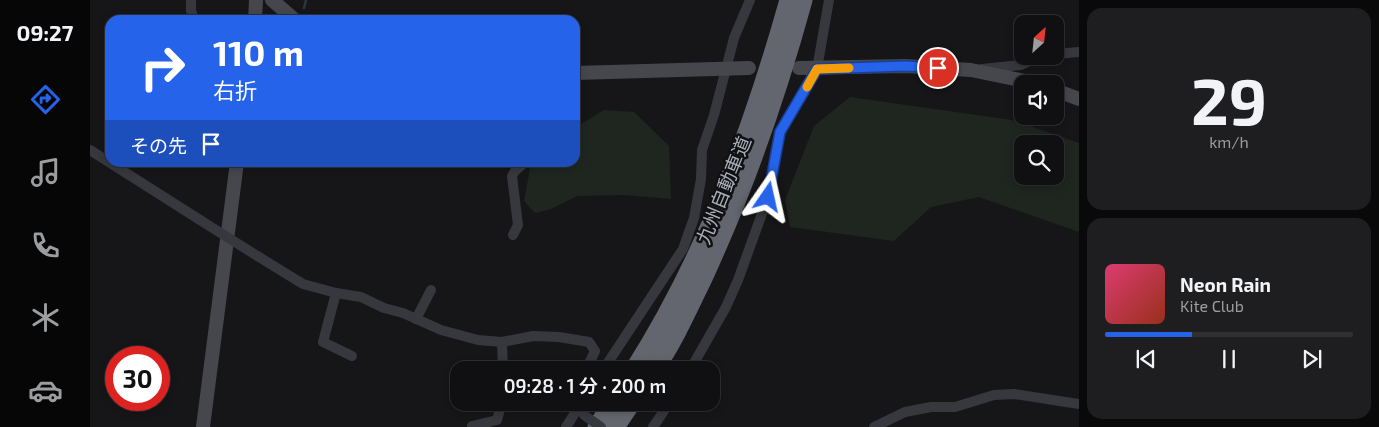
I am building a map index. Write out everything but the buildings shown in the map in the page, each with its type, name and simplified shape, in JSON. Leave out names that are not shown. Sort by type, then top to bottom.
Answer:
[{"type":"highway","name":"九州自動車道","points":[[639,361],[678,294],[731,177],[789,0]]},
{"type":"highway","name":"九州自動車道","points":[[659,361],[692,301],[744,185],[773,102],[803,0]]},
{"type":"highway","points":[[615,427],[626,411]]},
{"type":"street","points":[[191,0],[192,15]]},
{"type":"street","points":[[255,15],[256,0]]},
{"type":"street","points":[[272,0],[289,15]]},
{"type":"street","points":[[609,361],[683,249],[695,210],[701,179],[702,150],[714,115],[734,38],[750,0]]},
{"type":"street","points":[[695,361],[726,307],[738,280],[768,197],[780,132],[817,69],[829,0]]},
{"type":"street","points":[[1064,53],[1079,52]]},
{"type":"street","points":[[971,70],[1021,65]]},
{"type":"street","points":[[799,68],[905,66],[971,70],[1014,79]]},
{"type":"street","points":[[580,73],[749,68]]},
{"type":"street","points":[[1064,94],[1079,100]]},
{"type":"street","points":[[90,150],[105,160]]},
{"type":"street","points":[[117,167],[303,284],[336,293],[361,297],[384,308],[450,333],[478,340],[502,342],[533,336],[559,337],[589,342],[595,351],[590,361]]},
{"type":"street","points":[[203,427],[235,167]]},
{"type":"street","points":[[513,235],[518,225],[512,176],[519,167]]},
{"type":"street","points":[[416,319],[431,290]]},
{"type":"street","points":[[336,293],[323,342],[352,356]]},
{"type":"street","points":[[502,342],[503,361]]},
{"type":"street","points":[[874,427],[905,412],[931,407],[955,407],[994,394],[1014,394],[1079,404]]},
{"type":"street","points":[[472,426],[497,420],[500,411]]},
{"type":"street","points":[[653,427],[664,411]]},
{"type":"street","points":[[566,427],[582,412],[601,427]]},
{"type":"shaded area","points":[[850,97],[1012,120],[1014,121],[1014,125],[1027,125],[1056,135],[1014,135],[1014,185],[1064,185],[1064,138],[1079,143],[1079,232],[979,197],[931,207],[894,241],[790,227],[785,200],[814,126]]},
{"type":"shaded area","points":[[604,110],[634,112],[669,146],[671,199],[624,195],[577,196],[551,209],[535,213],[524,201],[530,167],[580,167],[580,125]]},
{"type":"waterway","points":[[304,8],[306,0]]},
{"type":"slow traffic","points":[[807,87],[817,69],[849,68]]},
{"type":"route","points":[[768,197],[780,132],[817,69],[905,66],[938,68]]}]
